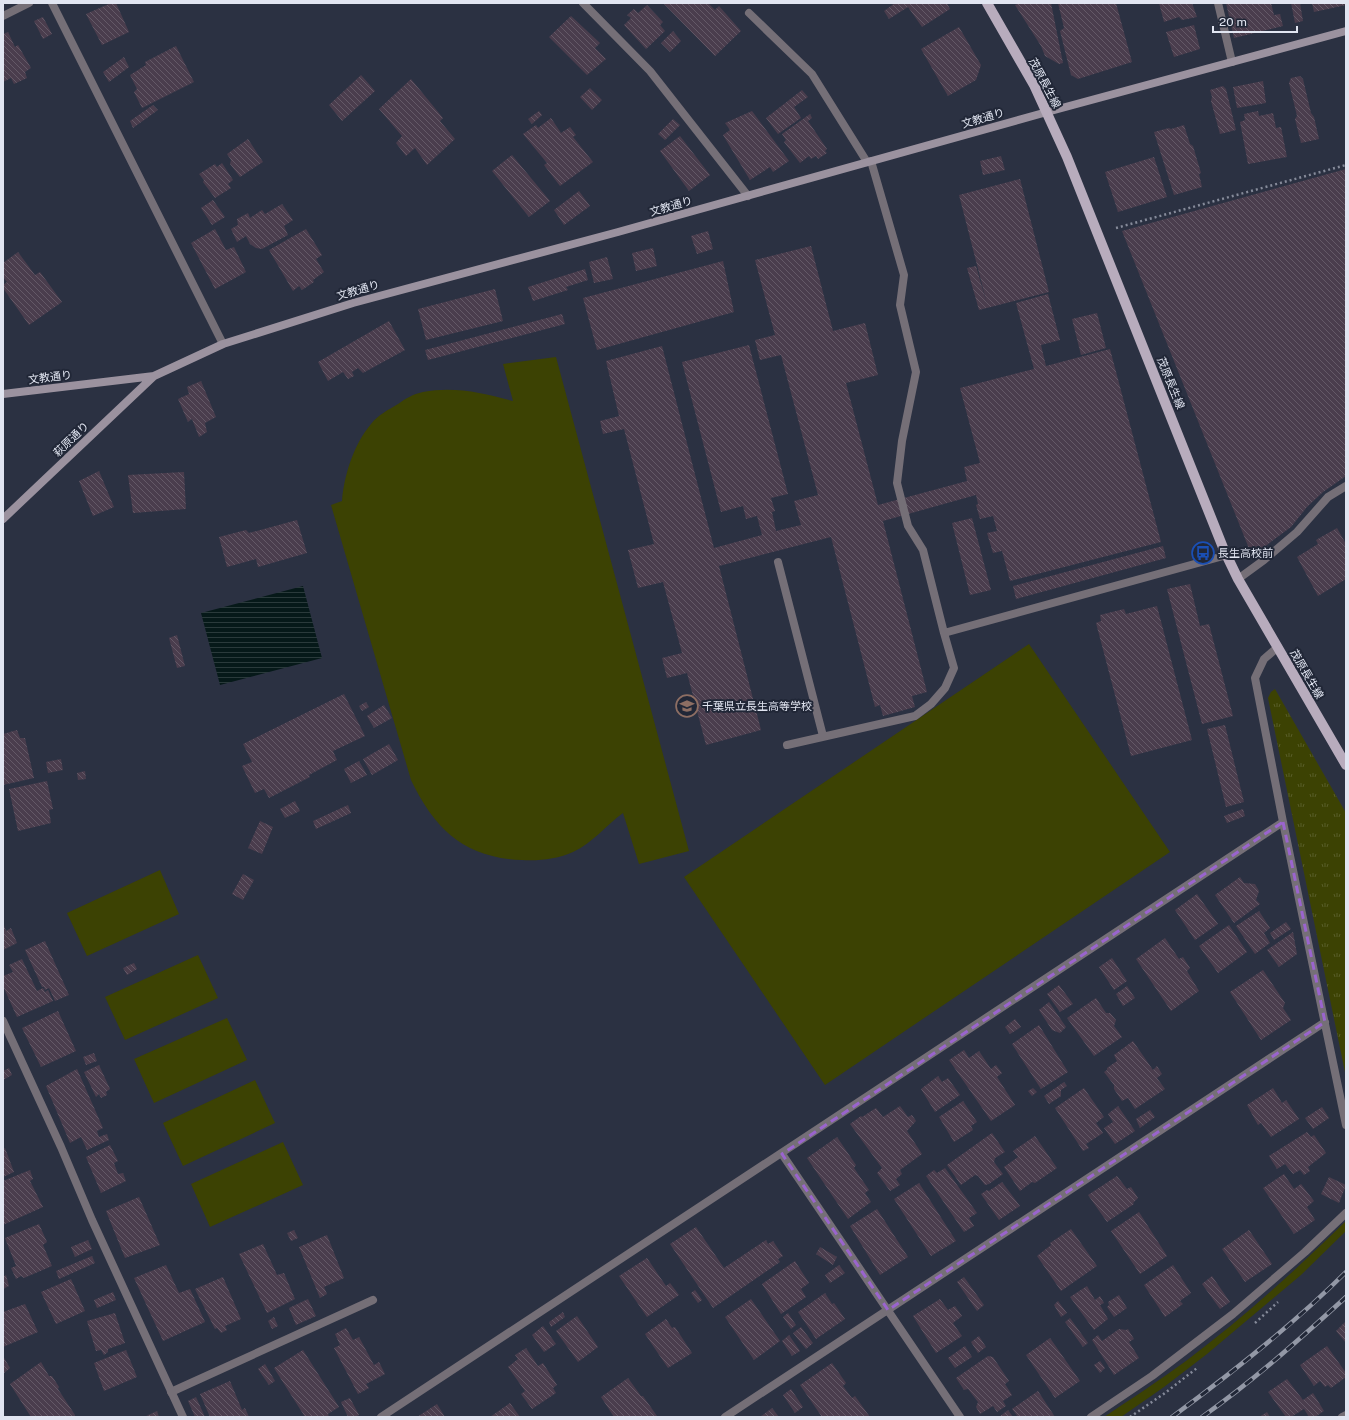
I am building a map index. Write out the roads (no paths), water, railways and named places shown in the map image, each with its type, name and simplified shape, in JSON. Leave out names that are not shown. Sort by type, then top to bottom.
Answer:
[{"type":"main road","name":"茂原長生線","points":[[986,3],[1034,85],[1070,164],[1238,579],[1346,765]]},
{"type":"street","points":[[3,16],[29,3]]},
{"type":"street","points":[[52,3],[223,344]]},
{"type":"street","points":[[583,3],[650,71],[748,196]]},
{"type":"street","points":[[1218,3],[1232,62]]},
{"type":"street","points":[[749,13],[812,74],[869,162],[904,275],[900,304],[916,372],[902,441],[896,483],[908,526],[923,550],[954,668],[945,688],[931,704],[915,716],[787,745]]},
{"type":"street","name":"文教通り","points":[[3,394],[154,376],[223,344],[353,303],[618,232],[1047,112],[1346,31]]},
{"type":"street","name":"萩原通り","points":[[3,519],[154,376]]},
{"type":"street","points":[[1238,579],[1264,560],[1297,532],[1328,497],[1346,486]]},
{"type":"street","points":[[944,633],[1227,555]]},
{"type":"street","points":[[778,562],[823,736]]},
{"type":"street","points":[[1278,647],[1264,659],[1256,678],[1283,822],[1346,1124]]},
{"type":"street","points":[[381,1417],[782,1154],[1283,822]]},
{"type":"street","points":[[3,1021],[92,1220],[183,1417]]},
{"type":"street","points":[[725,1417],[1325,1022]]},
{"type":"street","points":[[782,1154],[960,1417]]},
{"type":"street","points":[[1091,1417],[1152,1376],[1233,1314],[1305,1252],[1346,1213]]},
{"type":"street","points":[[171,1392],[373,1300]]},
{"type":"street","points":[[1342,1417],[1346,1414]]},
{"type":"railway","points":[[1172,1417],[1262,1348],[1305,1311],[1346,1272]]},
{"type":"railway","points":[[1202,1417],[1258,1374],[1346,1297]]},
{"type":"place","name":"長生高校前","points":[[1203,553]]},
{"type":"place","name":"千葉県立長生高等学校","points":[[687,706]]}]
